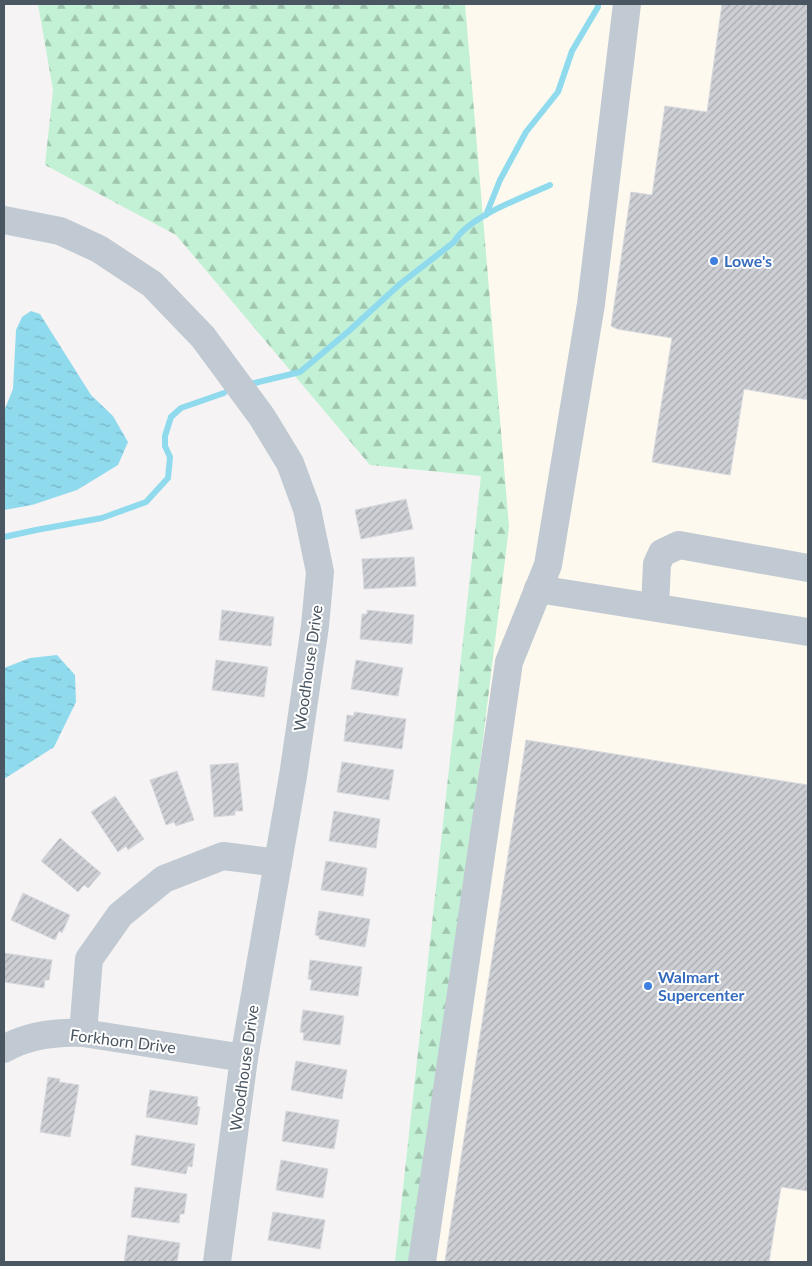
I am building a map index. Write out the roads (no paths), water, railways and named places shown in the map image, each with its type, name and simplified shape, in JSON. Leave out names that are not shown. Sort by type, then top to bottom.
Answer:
[{"type":"street","points":[[422,1262],[509,662],[548,565],[591,304],[627,4]]},
{"type":"street","name":"Woodhouse Drive","points":[[4,220],[60,231],[99,249],[152,284],[203,337],[262,417],[290,463],[306,509],[320,572],[315,626],[293,776],[244,1058],[217,1262]]},
{"type":"street","points":[[655,607],[657,564],[662,553],[679,545],[808,568]]},
{"type":"street","points":[[538,589],[808,632]]},
{"type":"street","points":[[83,1033],[89,959],[120,915],[164,879],[223,856],[278,863]]},
{"type":"street","name":"Forkhorn Drive","points":[[4,1049],[14,1043],[56,1032],[83,1033],[244,1058]]},
{"type":"water","points":[[31,311],[40,314],[91,395],[113,416],[128,442],[118,465],[77,490],[32,505],[4,510],[4,411],[13,389],[16,330],[22,317]]},
{"type":"water","points":[[57,655],[75,675],[76,702],[54,747],[4,779],[4,668],[30,658]]},
{"type":"waterway","points":[[486,215],[500,180],[526,132],[558,92],[572,51],[598,4]]},
{"type":"waterway","points":[[250,384],[300,372],[350,330],[400,284],[454,242],[471,224],[497,209],[550,185]]},
{"type":"waterway","points":[[4,537],[102,518],[146,502],[168,478],[170,457],[165,446],[165,436],[171,417],[181,408],[224,393]]},
{"type":"place","name":"Lowe's","points":[[714,261]]},
{"type":"place","name":"Walmart Supercenter","points":[[648,986]]}]
